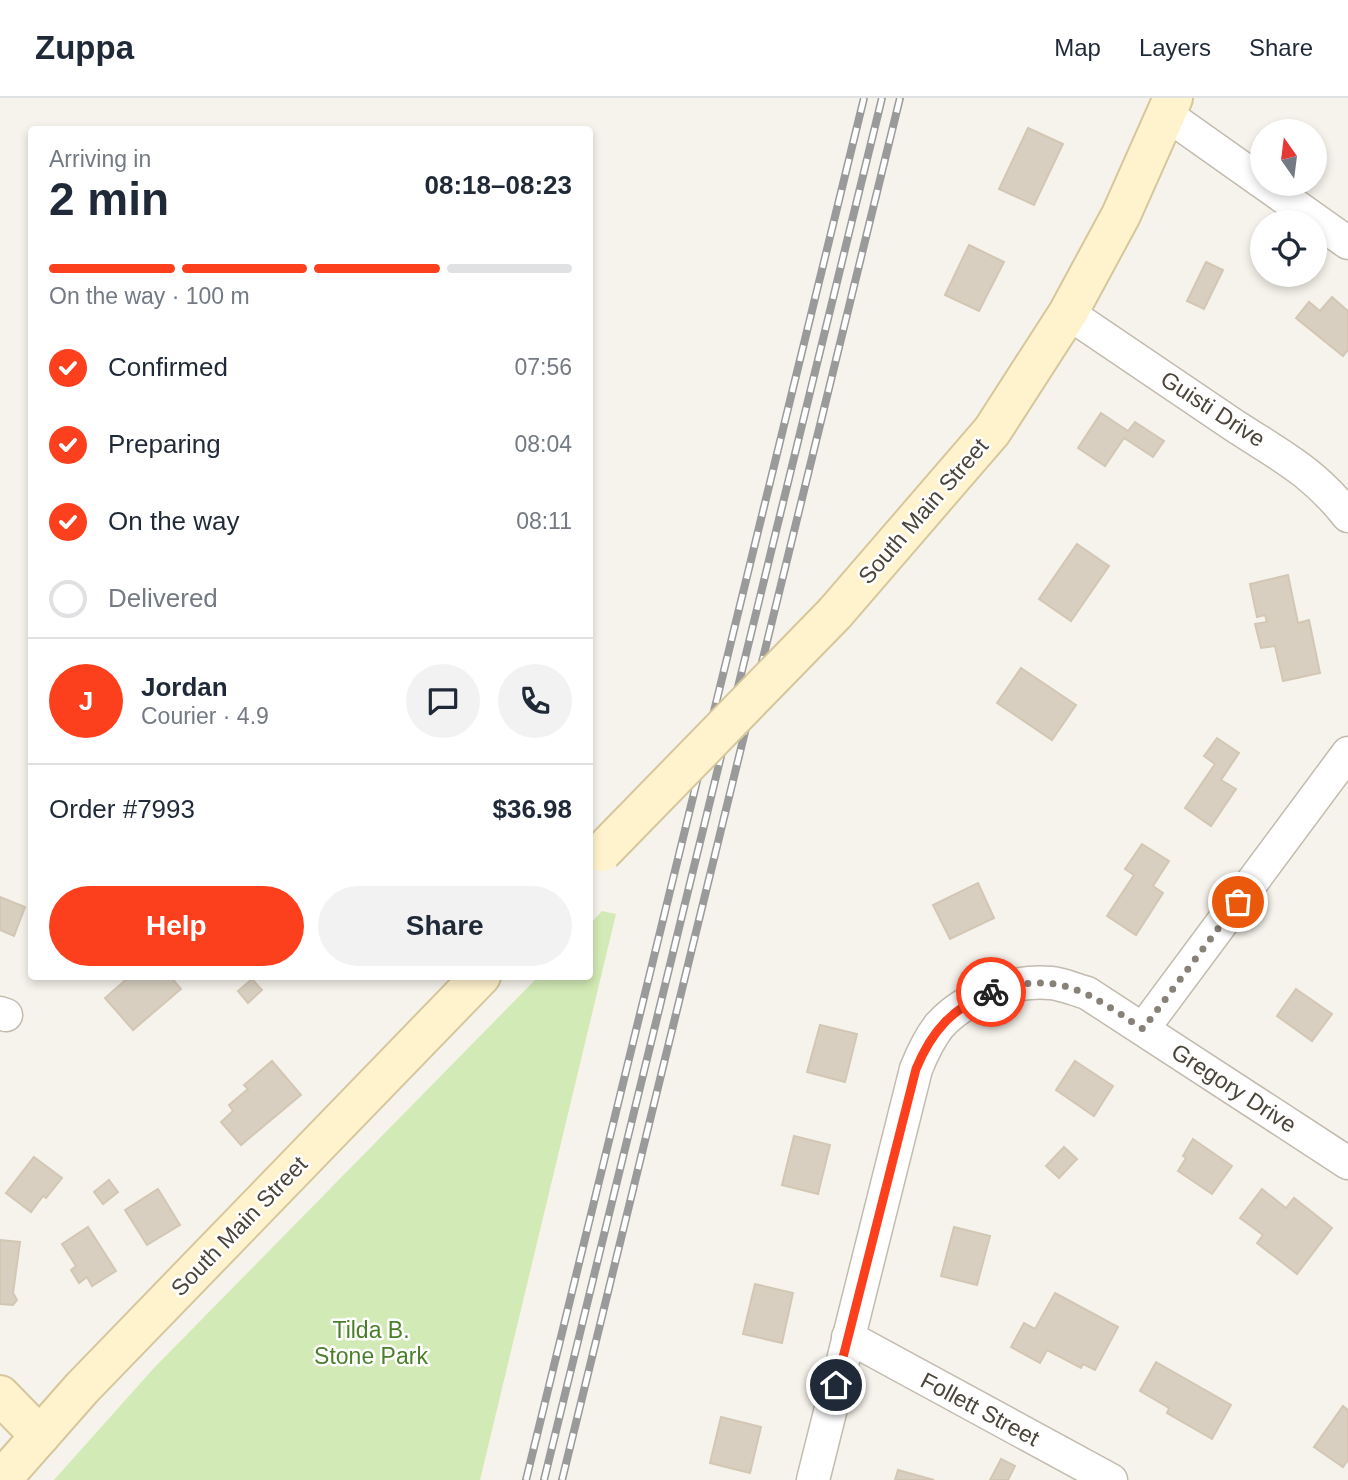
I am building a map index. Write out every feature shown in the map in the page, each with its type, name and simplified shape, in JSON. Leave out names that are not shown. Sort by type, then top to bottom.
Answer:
[{"type":"main road","name":"South Main Street","points":[[596,859],[835,613],[992,431],[1068,313],[1121,215],[1169,106]]},
{"type":"main road","name":"South Main Street","points":[[1,1480],[91,1379],[477,980]]},
{"type":"main road","points":[[0,1395],[40,1436]]},
{"type":"street","points":[[1169,106],[1250,172]]},
{"type":"street","points":[[1281,196],[1348,243]]},
{"type":"street","name":"Guisti Drive","points":[[1068,313],[1302,468],[1332,496],[1348,516]]},
{"type":"street","points":[[1143,1029],[1348,753]]},
{"type":"street","name":"Gregory Drive","points":[[813,1480],[908,1095],[925,1048],[940,1026],[960,1009],[988,994],[1020,983],[1053,983],[1087,993],[1348,1163]]},
{"type":"street","name":"Follett Street","points":[[848,1337],[1111,1480]]},
{"type":"green space","name":"Tilda B. Stone Park","points":[[602,911],[616,914],[480,1480],[54,1480],[153,1369],[535,980],[593,980],[593,921]]},
{"type":"building","points":[[1028,128],[1063,144],[1034,205],[999,189]]},
{"type":"building","points":[[969,245],[1004,262],[979,311],[945,295]]},
{"type":"building","points":[[1206,262],[1223,270],[1204,309],[1187,301]]},
{"type":"building","points":[[1332,297],[1348,311],[1348,350],[1343,356],[1296,318],[1309,302],[1320,311]]},
{"type":"building","points":[[1101,413],[1128,431],[1135,422],[1164,441],[1153,457],[1124,438],[1105,466],[1078,448]]},
{"type":"building","points":[[1077,544],[1109,566],[1071,621],[1039,599]]},
{"type":"building","points":[[1288,575],[1298,623],[1309,620],[1320,673],[1283,681],[1275,646],[1261,648],[1255,624],[1267,622],[1265,615],[1257,617],[1250,584]]},
{"type":"building","points":[[1021,668],[1076,705],[1052,740],[997,703]]},
{"type":"building","points":[[1217,738],[1239,753],[1221,780],[1236,789],[1211,826],[1185,808],[1215,764],[1204,756]]},
{"type":"building","points":[[1142,844],[1169,861],[1153,886],[1163,893],[1136,935],[1107,916],[1134,875],[1125,869]]},
{"type":"building","points":[[978,883],[994,918],[950,939],[933,905]]},
{"type":"building","points":[[0,897],[25,907],[14,936],[0,930]]},
{"type":"building","points":[[125,980],[173,980],[181,989],[133,1030],[105,998]]},
{"type":"building","points":[[251,980],[262,990],[248,1003],[238,991]]},
{"type":"building","points":[[1296,989],[1332,1014],[1312,1041],[1277,1016]]},
{"type":"building","points":[[820,1025],[857,1034],[845,1082],[807,1072]]},
{"type":"building","points":[[272,1061],[301,1095],[241,1145],[221,1122],[233,1111],[229,1105],[248,1089],[244,1085]]},
{"type":"building","points":[[1075,1061],[1113,1086],[1094,1116],[1056,1090]]},
{"type":"building","points":[[794,1136],[830,1145],[818,1194],[782,1185]]},
{"type":"building","points":[[1193,1139],[1232,1166],[1212,1194],[1178,1171]]},
{"type":"building","points":[[1064,1147],[1077,1159],[1059,1178],[1046,1166]]},
{"type":"building","points":[[34,1157],[62,1178],[31,1212],[6,1193]]},
{"type":"building","points":[[109,1180],[118,1192],[103,1204],[94,1192]]},
{"type":"building","points":[[158,1189],[180,1225],[147,1245],[125,1210]]},
{"type":"building","points":[[1262,1189],[1286,1208],[1294,1198],[1332,1228],[1297,1274],[1257,1243],[1263,1235],[1240,1218]]},
{"type":"building","points":[[88,1227],[116,1271],[92,1286],[87,1277],[79,1283],[71,1270],[76,1266],[62,1244]]},
{"type":"building","points":[[954,1227],[990,1236],[977,1285],[941,1276]]},
{"type":"building","points":[[0,1240],[20,1242],[13,1293],[17,1300],[13,1305],[0,1304]]},
{"type":"building","points":[[755,1284],[793,1293],[782,1343],[743,1334]]},
{"type":"building","points":[[1055,1293],[1118,1327],[1095,1370],[1083,1364],[1081,1368],[1047,1350],[1040,1363],[1011,1347],[1024,1323],[1035,1329]]},
{"type":"building","points":[[1156,1362],[1231,1405],[1212,1439],[1167,1413],[1169,1408],[1140,1391]]},
{"type":"building","points":[[1343,1406],[1348,1410],[1348,1460],[1343,1467],[1314,1447]]},
{"type":"building","points":[[721,1417],[761,1427],[750,1473],[710,1463]]},
{"type":"building","points":[[1001,1459],[1015,1466],[1008,1480],[990,1480]]},
{"type":"building","points":[[898,1470],[934,1480],[895,1480]]},
{"type":"railway","points":[[526,1480],[864,98]]},
{"type":"railway","points":[[544,1480],[882,98]]},
{"type":"railway","points":[[562,1480],[900,98]]},
{"type":"way so far","points":[[991,992],[1020,983],[1053,983],[1087,993],[1143,1029],[1238,902]]},
{"type":"route","points":[[836,1385],[916,1069],[925,1048],[940,1026],[960,1009],[991,992]]}]
